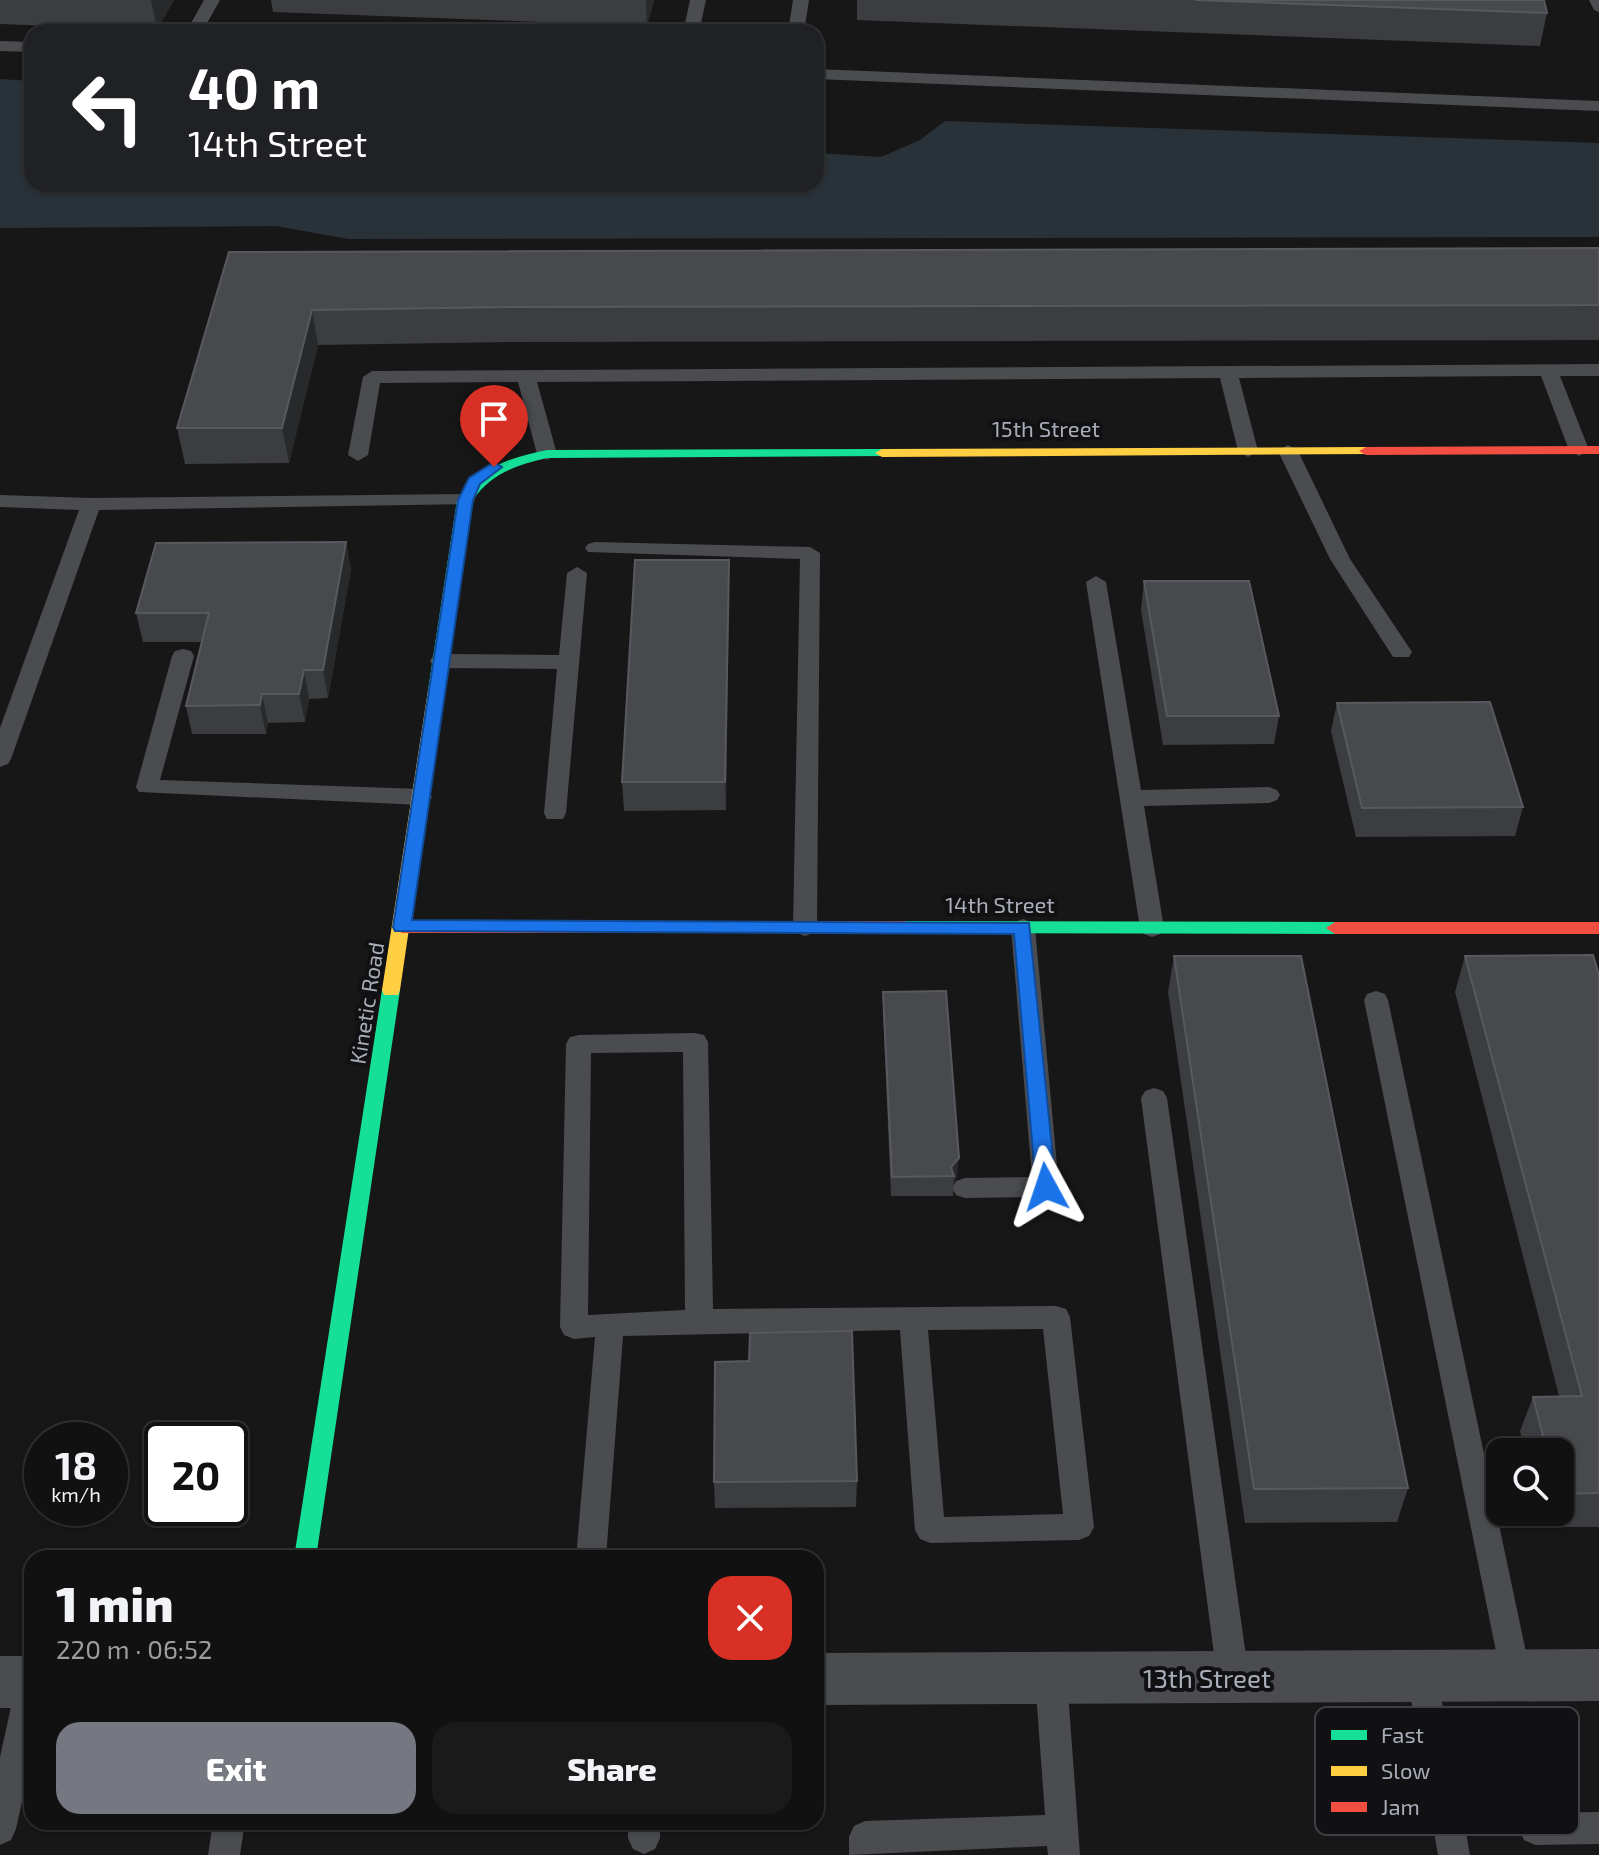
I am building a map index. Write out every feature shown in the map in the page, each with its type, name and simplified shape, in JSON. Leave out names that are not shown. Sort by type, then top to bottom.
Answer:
[{"type":"street","name":"15th Street","points":[[465,500],[474,482],[494,467],[547,454],[1599,450]]},
{"type":"street","name":"Kinetic Road","points":[[306,1550],[465,500]]},
{"type":"street","name":"14th Street","points":[[402,927],[1599,928]]},
{"type":"street","name":"13th Street","points":[[824,1679],[1599,1675]]},
{"type":"street","points":[[0,1682],[24,1683]]},
{"type":"lane","points":[[198,24],[212,0]]},
{"type":"lane","points":[[693,24],[698,0]]},
{"type":"lane","points":[[797,24],[801,0]]},
{"type":"lane","points":[[1597,0],[1599,7]]},
{"type":"lane","points":[[0,46],[24,47]]},
{"type":"lane","points":[[824,74],[1599,106]]},
{"type":"lane","points":[[1548,370],[1579,450]]},
{"type":"lane","points":[[358,455],[372,377],[1599,370]]},
{"type":"lane","points":[[1228,372],[1248,451]]},
{"type":"lane","points":[[526,377],[547,454]]},
{"type":"lane","points":[[1288,451],[1340,559],[1401,652]]},
{"type":"lane","points":[[0,501],[91,504],[465,500]]},
{"type":"lane","points":[[0,759],[91,504]]},
{"type":"lane","points":[[595,548],[810,553],[805,927]]},
{"type":"lane","points":[[555,813],[577,573]]},
{"type":"lane","points":[[1096,582],[1152,928]]},
{"type":"lane","points":[[183,656],[147,787],[421,797]]},
{"type":"lane","points":[[441,661],[570,662]]},
{"type":"lane","points":[[1131,798],[1269,795]]},
{"type":"lane","points":[[965,1188],[1046,1187],[1023,928]]},
{"type":"lane","points":[[1376,1000],[1516,1676]]},
{"type":"lane","points":[[699,1321],[695,1042],[579,1044],[574,1327],[699,1321],[1056,1317],[1079,1527],[930,1530],[913,1319]]},
{"type":"lane","points":[[1154,1098],[1233,1677]]},
{"type":"lane","points":[[592,1550],[610,1325]]},
{"type":"lane","points":[[1422,1676],[1428,1707]]},
{"type":"lane","points":[[865,1855],[865,1837],[1063,1842],[1051,1678]]},
{"type":"lane","points":[[0,1829],[24,1720]]},
{"type":"lane","points":[[1579,1828],[1599,1828]]},
{"type":"lane","points":[[224,1855],[228,1830]]},
{"type":"lane","points":[[1450,1835],[1454,1855]]},
{"type":"shaded area","points":[[0,79],[24,80],[24,192],[824,192],[824,153],[881,157],[920,140],[945,121],[1599,143],[1599,237],[348,239],[276,226],[0,228]]},
{"type":"building","points":[[1195,0],[1544,0],[1547,13]]},
{"type":"building","points":[[1599,248],[1599,305],[312,310],[282,428],[177,428],[229,252]]},
{"type":"building","points":[[346,542],[323,670],[304,670],[299,694],[262,694],[260,705],[186,706],[209,613],[136,613],[156,543]]},
{"type":"building","points":[[635,560],[729,560],[725,782],[622,782]]},
{"type":"building","points":[[1144,581],[1249,581],[1279,716],[1167,716]]},
{"type":"building","points":[[1490,702],[1523,807],[1362,808],[1337,703]]},
{"type":"building","points":[[1593,955],[1599,975],[1599,1493],[1574,1494],[1574,1438],[1543,1438],[1533,1397],[1582,1396],[1465,956]]},
{"type":"building","points":[[1174,956],[1301,956],[1408,1488],[1254,1489]]},
{"type":"building","points":[[946,991],[959,1158],[951,1167],[954,1176],[892,1177],[883,992]]},
{"type":"building","points":[[852,1331],[857,1481],[714,1482],[715,1362],[749,1361],[750,1333]]},
{"type":"traffic: fast","points":[[436,690],[465,500],[490,473],[547,454],[882,453]]},
{"type":"traffic: fast","points":[[905,927],[1335,928]]},
{"type":"traffic: fast","points":[[306,1550],[391,990]]},
{"type":"traffic: slow","points":[[882,453],[1366,451]]},
{"type":"traffic: slow","points":[[391,990],[436,690]]},
{"type":"traffic: jam","points":[[1366,451],[1599,450]]},
{"type":"traffic: jam","points":[[402,927],[905,927]]},
{"type":"traffic: jam","points":[[1335,928],[1599,928]]},
{"type":"route","points":[[494,467],[474,482],[465,500],[402,927],[1023,928],[1046,1187]]}]
